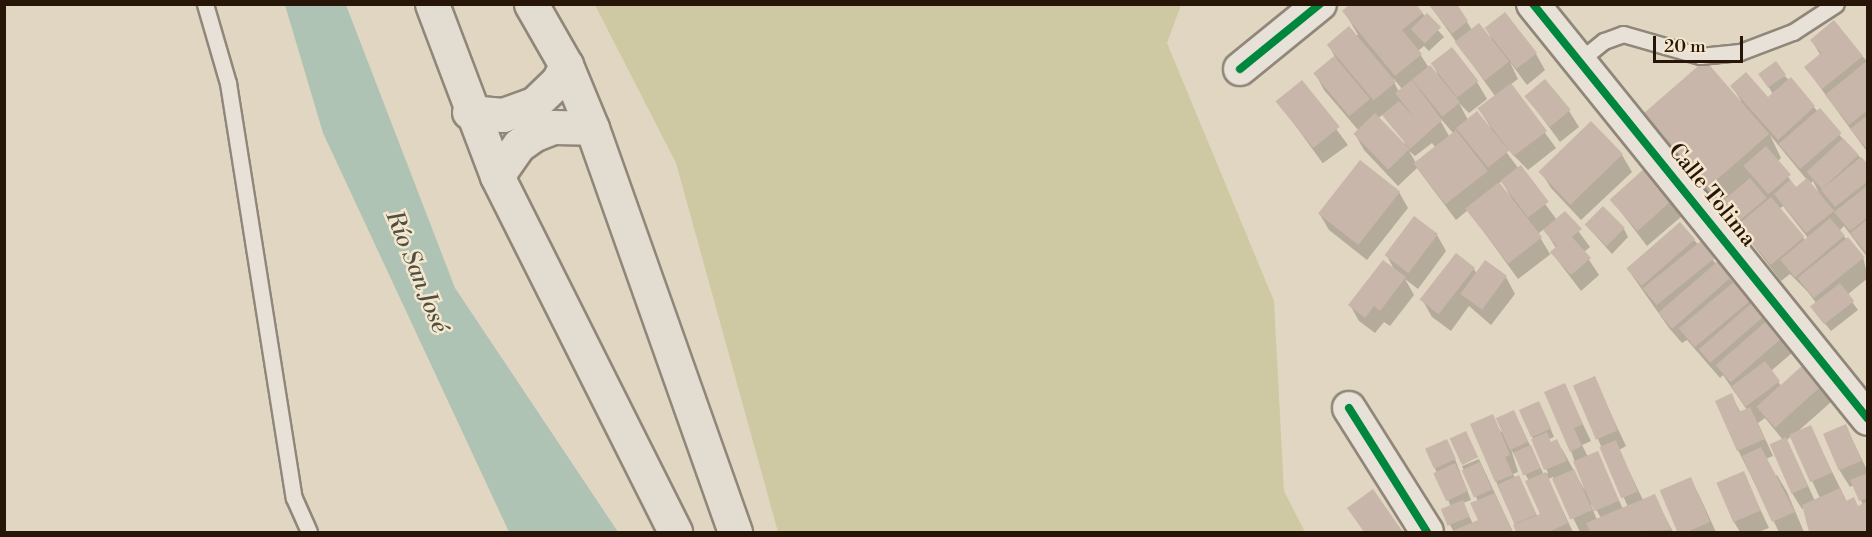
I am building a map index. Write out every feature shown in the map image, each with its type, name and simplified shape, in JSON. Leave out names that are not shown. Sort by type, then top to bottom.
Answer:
[{"type":"main road","points":[[432,4],[470,112],[496,176],[675,532]]},
{"type":"main road","points":[[531,4],[566,65],[592,128],[735,532]]},
{"type":"main road","points":[[470,112],[503,115],[534,104],[558,81],[566,65]]},
{"type":"main road","points":[[496,176],[513,152],[535,134],[563,126],[592,128]]},
{"type":"street","points":[[1240,69],[1320,4]]},
{"type":"street","name":"Calle Tolima","points":[[1533,4],[1866,411]]},
{"type":"street","points":[[1349,408],[1427,532]]},
{"type":"lane","points":[[205,4],[228,83],[294,498],[309,532]]},
{"type":"lane","points":[[1579,61],[1604,41],[1623,34],[1700,56],[1740,52],[1793,32],[1836,4]]},
{"type":"shaded area","points":[[595,5],[1181,5],[1167,43],[1274,301],[1284,491],[1305,532],[778,532],[676,163]]},
{"type":"water","name":"Río San José","points":[[285,5],[346,5],[455,288],[618,532],[509,532],[323,133]]},
{"type":"building","points":[[1350,4],[1416,4],[1423,13],[1402,30],[1422,54],[1395,76],[1342,11]]},
{"type":"building","points":[[1428,4],[1457,4],[1468,21],[1452,34]]},
{"type":"building","points":[[1505,12],[1537,53],[1517,69],[1485,28]]},
{"type":"building","points":[[1427,13],[1441,27],[1425,43],[1411,29]]},
{"type":"building","points":[[1834,20],[1863,56],[1822,89],[1804,67],[1821,53],[1810,40]]},
{"type":"building","points":[[1479,23],[1509,62],[1485,81],[1455,42]]},
{"type":"building","points":[[1349,26],[1396,82],[1374,101],[1327,45]]},
{"type":"building","points":[[1452,47],[1478,81],[1457,98],[1431,64]]},
{"type":"building","points":[[1334,56],[1370,99],[1349,116],[1313,73]]},
{"type":"building","points":[[1705,60],[1769,134],[1708,187],[1644,113]]},
{"type":"building","points":[[1868,60],[1868,110],[1849,125],[1825,95]]},
{"type":"building","points":[[1776,61],[1786,75],[1768,88],[1758,74]]},
{"type":"building","points":[[1430,65],[1460,102],[1442,117],[1412,79]]},
{"type":"building","points":[[1746,72],[1768,97],[1791,77],[1815,106],[1778,140],[1730,86]]},
{"type":"building","points":[[1545,79],[1571,110],[1550,127],[1524,96]]},
{"type":"building","points":[[1302,80],[1340,127],[1313,148],[1276,101]]},
{"type":"building","points":[[1412,80],[1442,120],[1410,149],[1382,115],[1399,101],[1415,119],[1395,93]]},
{"type":"building","points":[[1511,83],[1547,131],[1514,156],[1477,108]]},
{"type":"building","points":[[1820,108],[1842,133],[1800,169],[1778,144]]},
{"type":"building","points":[[1477,111],[1509,151],[1488,168],[1456,128]]},
{"type":"building","points":[[1375,113],[1410,149],[1388,170],[1353,134]]},
{"type":"building","points":[[1868,115],[1868,150],[1850,129]]},
{"type":"building","points":[[1591,121],[1623,154],[1570,205],[1538,172]]},
{"type":"building","points":[[1456,130],[1488,171],[1445,204],[1413,163]]},
{"type":"building","points":[[1843,138],[1859,155],[1822,189],[1806,172]]},
{"type":"building","points":[[1766,146],[1791,175],[1768,194],[1743,166]]},
{"type":"building","points":[[1861,157],[1868,164],[1868,181],[1835,207],[1821,190]]},
{"type":"building","points":[[1360,160],[1400,191],[1358,245],[1318,214]]},
{"type":"building","points":[[1521,165],[1549,202],[1528,217],[1500,181]]},
{"type":"building","points":[[1646,167],[1674,198],[1638,231],[1610,200]]},
{"type":"building","points":[[1750,178],[1767,198],[1738,222],[1721,202]]},
{"type":"building","points":[[1807,178],[1834,211],[1806,233],[1774,194],[1790,180],[1796,187]]},
{"type":"building","points":[[1499,182],[1542,237],[1508,264],[1465,208]]},
{"type":"building","points":[[1868,185],[1868,217],[1850,231],[1834,212]]},
{"type":"building","points":[[1771,197],[1804,237],[1771,265],[1737,225]]},
{"type":"building","points":[[1603,206],[1625,228],[1607,246],[1585,224]]},
{"type":"building","points":[[1565,211],[1582,229],[1572,237],[1591,258],[1571,275],[1550,252],[1557,246],[1543,230]]},
{"type":"building","points":[[1414,216],[1438,234],[1408,273],[1385,255]]},
{"type":"building","points":[[1830,218],[1845,236],[1795,277],[1780,260]]},
{"type":"building","points":[[1868,219],[1868,255],[1850,233]]},
{"type":"building","points":[[1680,222],[1695,239],[1642,286],[1626,269]]},
{"type":"building","points":[[1848,237],[1864,257],[1814,298],[1797,278]]},
{"type":"building","points":[[1701,241],[1715,258],[1657,305],[1643,288]]},
{"type":"building","points":[[1456,253],[1475,268],[1439,314],[1420,299]]},
{"type":"building","points":[[1383,260],[1406,277],[1380,311],[1374,306],[1365,318],[1348,305]]},
{"type":"building","points":[[1485,260],[1507,276],[1482,310],[1460,294]]},
{"type":"building","points":[[1718,261],[1732,277],[1672,329],[1658,313]]},
{"type":"building","points":[[1736,280],[1752,299],[1695,347],[1679,328]]},
{"type":"building","points":[[1840,283],[1854,301],[1824,325],[1810,306]]},
{"type":"building","points":[[1753,302],[1765,316],[1710,363],[1699,349]]},
{"type":"building","points":[[1770,318],[1785,335],[1731,383],[1716,365]]},
{"type":"building","points":[[1765,361],[1780,381],[1746,407],[1731,387]]},
{"type":"building","points":[[1804,364],[1823,385],[1775,428],[1756,407]]},
{"type":"building","points":[[1595,376],[1618,430],[1596,440],[1573,385]]},
{"type":"building","points":[[1565,383],[1583,424],[1574,428],[1582,446],[1570,452],[1544,392]]},
{"type":"building","points":[[1732,393],[1739,412],[1750,407],[1765,439],[1737,451],[1715,401]]},
{"type":"building","points":[[1539,401],[1551,428],[1531,437],[1519,410]]},
{"type":"building","points":[[1514,410],[1528,442],[1510,450],[1496,418]]},
{"type":"building","points":[[1493,414],[1510,455],[1505,457],[1513,475],[1495,482],[1470,424]]},
{"type":"building","points":[[1846,424],[1862,461],[1839,471],[1823,434]]},
{"type":"building","points":[[1811,425],[1832,473],[1810,482],[1789,435]]},
{"type":"building","points":[[1466,431],[1478,457],[1462,465],[1450,439]]},
{"type":"building","points":[[1547,432],[1551,442],[1557,439],[1567,461],[1544,470],[1531,439]]},
{"type":"building","points":[[1786,437],[1808,486],[1792,494],[1770,444]]},
{"type":"building","points":[[1447,439],[1456,459],[1434,469],[1425,449]]},
{"type":"building","points":[[1616,440],[1638,492],[1621,499],[1599,447]]},
{"type":"building","points":[[1531,445],[1541,468],[1523,475],[1514,452]]},
{"type":"building","points":[[1761,447],[1795,512],[1772,522],[1742,456]]},
{"type":"building","points":[[1598,451],[1619,501],[1594,511],[1573,462]]},
{"type":"building","points":[[1480,462],[1492,489],[1474,498],[1462,470]]},
{"type":"building","points":[[1455,463],[1468,491],[1446,501],[1433,473]]},
{"type":"building","points":[[1574,469],[1592,510],[1570,520],[1552,479]]},
{"type":"building","points":[[1744,471],[1761,511],[1733,522],[1716,483]]},
{"type":"building","points":[[1546,472],[1568,523],[1549,532],[1516,532],[1513,525],[1540,514],[1525,481]]},
{"type":"building","points":[[1868,473],[1868,498],[1859,501],[1850,480]]},
{"type":"building","points":[[1519,475],[1536,514],[1515,524],[1497,485]]},
{"type":"building","points":[[1691,477],[1710,522],[1687,532],[1677,532],[1660,490]]},
{"type":"building","points":[[1840,488],[1846,501],[1854,497],[1858,506],[1868,501],[1868,532],[1809,532],[1802,505]]},
{"type":"building","points":[[1373,489],[1403,532],[1364,532],[1347,508]]},
{"type":"building","points":[[1495,493],[1512,532],[1450,532],[1478,520],[1470,503]]},
{"type":"building","points":[[1655,494],[1671,530],[1590,532],[1586,523]]},
{"type":"building","points":[[1463,500],[1470,517],[1447,526],[1441,509]]},
{"type":"cycle path","points":[[1240,69],[1320,4]]},
{"type":"cycle path","points":[[1533,4],[1868,419]]},
{"type":"cycle path","points":[[1349,408],[1427,532]]}]
